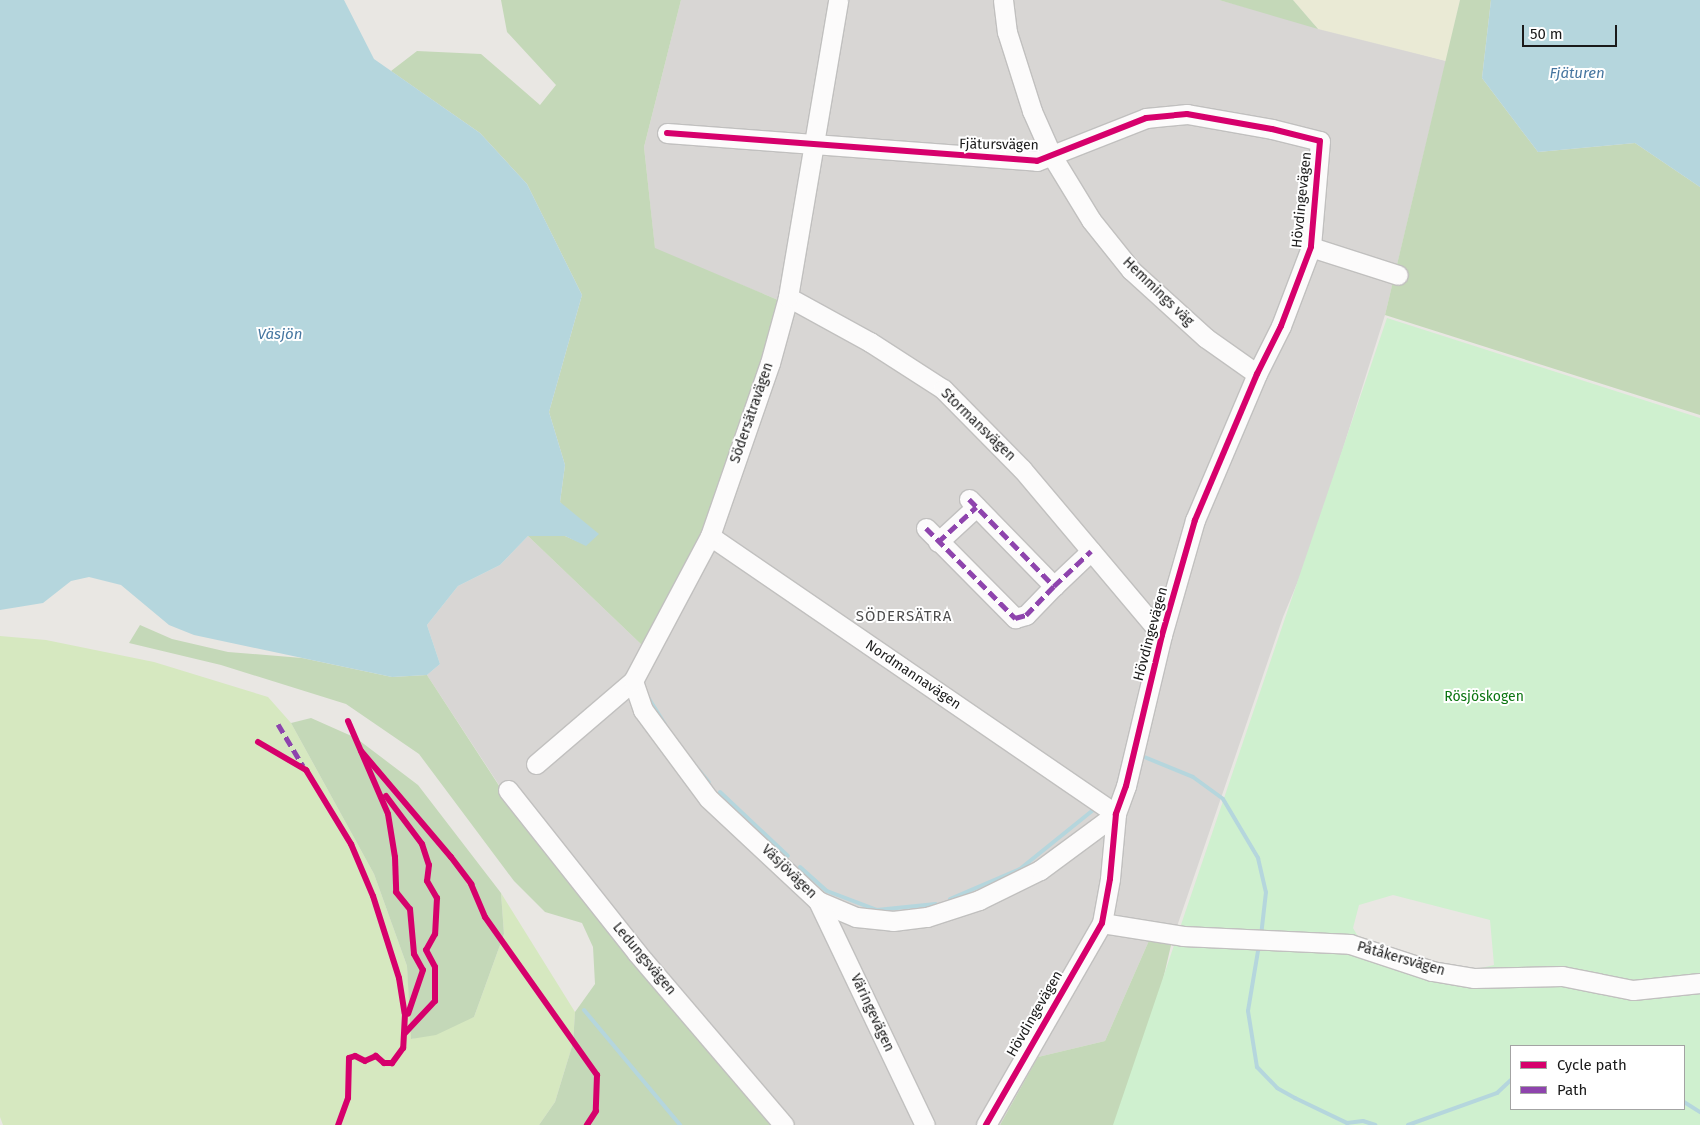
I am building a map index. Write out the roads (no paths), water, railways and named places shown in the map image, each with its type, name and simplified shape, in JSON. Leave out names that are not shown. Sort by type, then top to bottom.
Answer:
[{"type":"street","name":"Södersätravägen","points":[[536,764],[632,681],[710,536],[770,363],[788,297],[838,0]]},
{"type":"street","name":"Hemmings väg","points":[[1003,0],[1007,32],[1032,110],[1052,156],[1091,220],[1131,270],[1206,338],[1257,374]]},
{"type":"street","name":"Fjätursvägen","points":[[667,134],[990,160],[1037,161],[1146,118],[1187,114],[1272,129],[1320,141]]},
{"type":"street","name":"Hövdingevägen","points":[[986,1125],[1102,923],[1110,879],[1116,814],[1126,786],[1162,635],[1195,520],[1257,374],[1282,326],[1311,247],[1320,141]]},
{"type":"street","name":"Hövdingevägen","points":[[1311,247],[1398,275]]},
{"type":"street","name":"Stormansvägen","points":[[788,297],[870,342],[943,389],[1022,469],[1162,635]]},
{"type":"street","points":[[1054,586],[972,503],[932,535],[1016,618],[1026,615],[1092,551]]},
{"type":"street","name":"Nordmannavägen","points":[[710,536],[1116,814]]},
{"type":"street","name":"Väsjövägen","points":[[632,681],[636,695],[648,717],[708,798],[818,901],[856,917],[893,921],[927,917],[979,900],[1040,870],[1116,814]]},
{"type":"street","name":"Ledungsvägen","points":[[508,790],[636,953],[784,1125]]},
{"type":"street","name":"Väringevägen","points":[[818,901],[925,1125]]},
{"type":"street","name":"Påtåkersvägen","points":[[1102,923],[1183,936],[1350,944],[1432,971],[1474,978],[1562,976],[1633,990],[1700,983]]},
{"type":"water","name":"Väsjön","points":[[0,0],[344,0],[374,59],[480,133],[527,184],[582,295],[549,412],[565,465],[560,502],[599,534],[586,546],[565,536],[528,536],[500,565],[458,586],[427,625],[440,664],[427,675],[392,677],[194,635],[169,625],[121,585],[89,577],[71,581],[43,603],[0,610]]},
{"type":"water","name":"Fjäturen","points":[[1491,0],[1700,0],[1700,187],[1635,143],[1538,152],[1482,78]]},
{"type":"waterway","points":[[646,694],[665,724]]},
{"type":"waterway","points":[[1142,756],[1193,777],[1223,799],[1258,858],[1266,892],[1261,936]]},
{"type":"waterway","points":[[692,762],[709,782]]},
{"type":"waterway","points":[[720,792],[788,856]]},
{"type":"waterway","points":[[950,899],[1020,869],[1093,810]]},
{"type":"waterway","points":[[800,867],[827,891],[877,910],[936,904]]},
{"type":"waterway","points":[[1259,945],[1248,1011],[1257,1067],[1277,1088],[1295,1098],[1347,1123],[1363,1121],[1375,1125]]},
{"type":"waterway","points":[[584,1010],[680,1125]]},
{"type":"waterway","points":[[1408,1125],[1497,1093],[1510,1081]]},
{"type":"waterway","points":[[1685,1103],[1700,1112]]},
{"type":"district","name":"SÖDERSÄTRA","points":[[904,617]]},
{"type":"park label","name":"Rösjöskogen","points":[[1484,697]]}]
